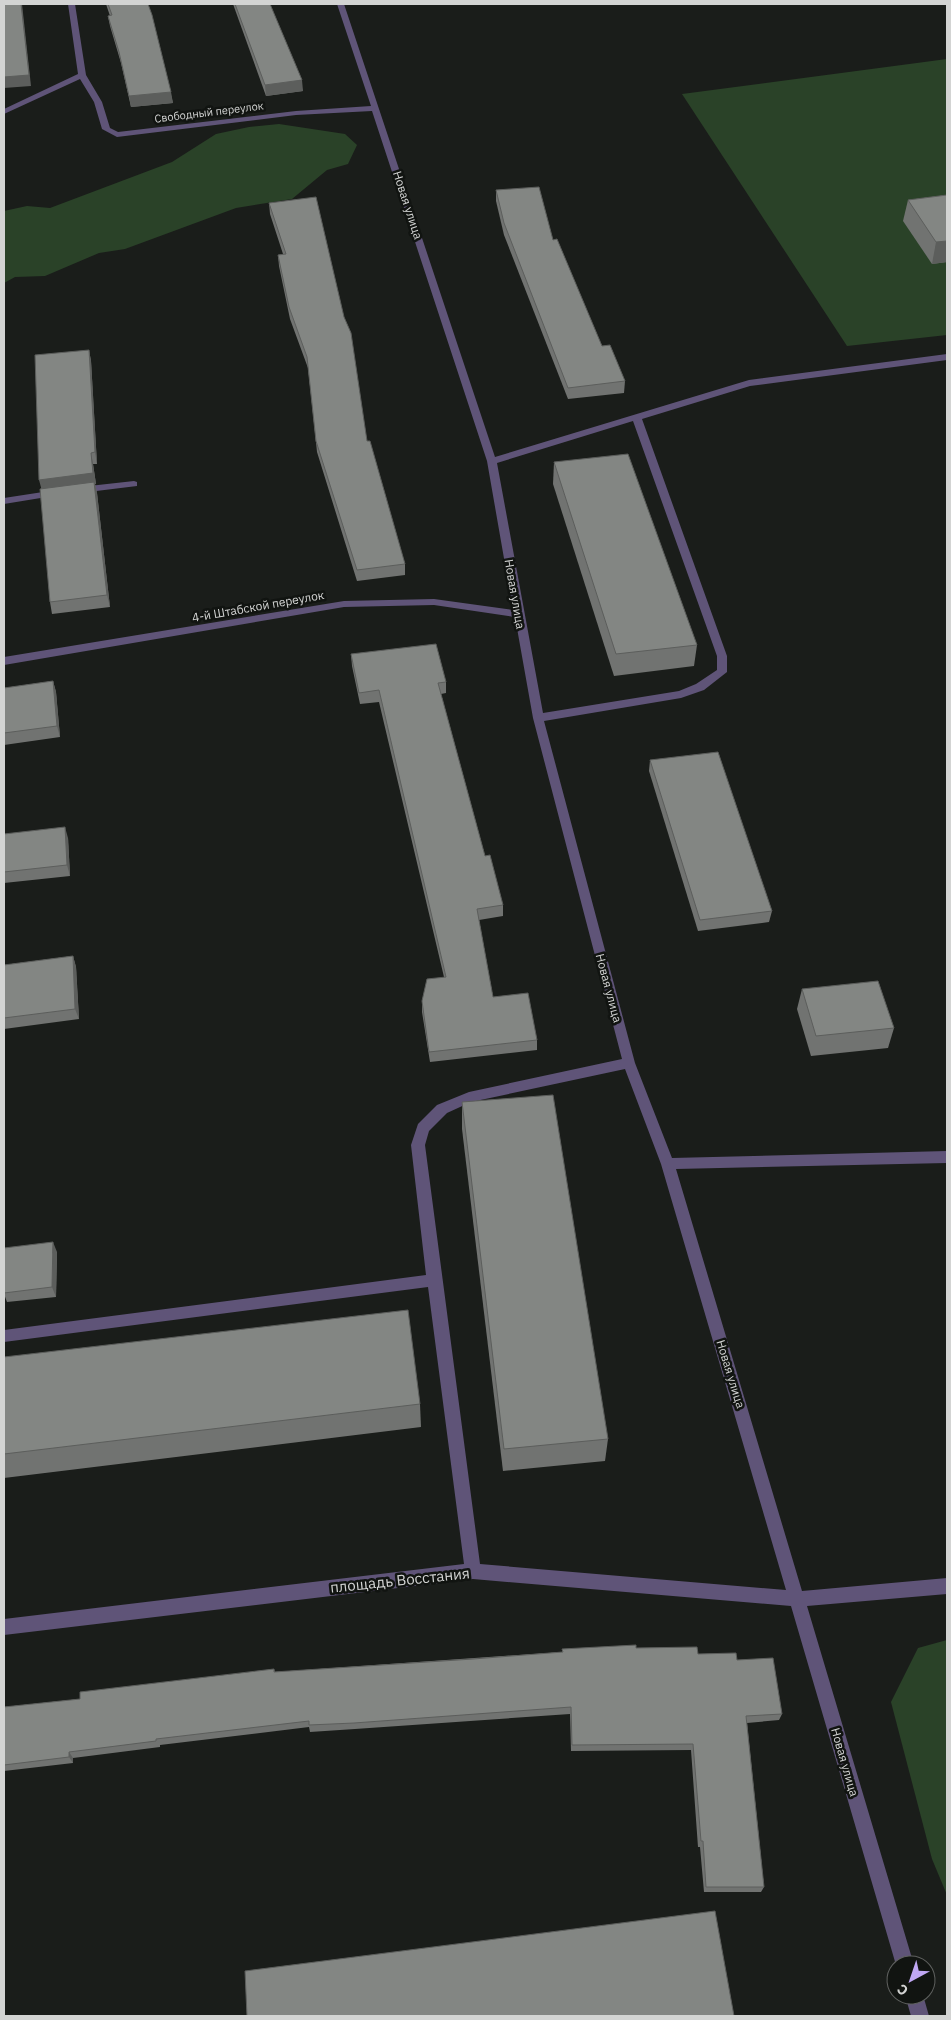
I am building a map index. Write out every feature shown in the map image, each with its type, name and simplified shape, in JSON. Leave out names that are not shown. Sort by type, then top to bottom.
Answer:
[{"type":"street","name":"Свободный переулок","points":[[71,4],[82,75],[98,102],[106,129],[117,135],[296,113],[376,108]]},
{"type":"street","name":"Новая улица","points":[[341,4],[492,461],[538,718],[629,1063],[668,1164],[902,1955]]},
{"type":"street","points":[[4,112],[82,75]]},
{"type":"street","points":[[492,461],[749,383],[947,357]]},
{"type":"street","points":[[538,718],[681,694],[700,687],[722,672],[722,656],[636,416]]},
{"type":"street","points":[[4,501],[38,495],[134,484]]},
{"type":"street","name":"4-й Штабской переулок","points":[[4,661],[344,604],[434,602],[518,614]]},
{"type":"street","points":[[473,1571],[418,1145],[423,1128],[442,1109],[469,1096],[629,1063]]},
{"type":"street","points":[[668,1164],[947,1157]]},
{"type":"street","points":[[4,1336],[434,1280]]},
{"type":"street","name":"площадь Восстания","points":[[4,1627],[473,1571],[798,1599],[947,1586]]},
{"type":"green space","points":[[947,59],[947,335],[847,346],[682,94]]},
{"type":"green space","points":[[279,124],[345,134],[357,145],[348,164],[327,170],[292,199],[236,208],[125,249],[99,253],[45,276],[15,277],[4,283],[4,211],[27,206],[50,208],[172,162],[216,134],[249,127]]},
{"type":"green space","points":[[947,1640],[947,1895],[932,1859],[891,1702],[918,1648]]},
{"type":"building","points":[[4,4],[21,4],[29,75],[4,77]]},
{"type":"building","points":[[108,4],[148,4],[171,92],[129,96],[108,16],[112,15]]},
{"type":"building","points":[[235,4],[270,4],[302,80],[265,85]]},
{"type":"building","points":[[539,187],[553,240],[557,239],[602,346],[610,345],[625,381],[568,388],[504,223],[496,190]]},
{"type":"building","points":[[947,195],[947,241],[936,242],[908,200]]},
{"type":"building","points":[[316,197],[344,317],[351,333],[367,441],[370,441],[405,564],[357,570],[316,441],[307,357],[289,307],[278,255],[286,254],[269,203]]},
{"type":"building","points":[[89,350],[95,452],[91,453],[93,473],[39,480],[35,355]]},
{"type":"building","points":[[628,454],[697,645],[616,654],[554,462]]},
{"type":"building","points":[[94,482],[107,595],[50,602],[40,489]]},
{"type":"building","points":[[436,644],[446,682],[438,683],[485,856],[490,855],[503,905],[477,909],[493,997],[528,993],[537,1040],[429,1052],[422,1001],[427,979],[446,977],[379,690],[359,693],[351,654]]},
{"type":"building","points":[[53,681],[57,726],[4,733],[4,688]]},
{"type":"building","points":[[718,752],[772,911],[700,920],[650,760]]},
{"type":"building","points":[[65,827],[67,865],[4,872],[4,834]]},
{"type":"building","points":[[73,956],[75,1009],[4,1018],[4,965]]},
{"type":"building","points":[[878,981],[894,1028],[816,1036],[802,989]]},
{"type":"building","points":[[553,1095],[608,1439],[504,1449],[462,1102]]},
{"type":"building","points":[[53,1242],[52,1287],[4,1293],[4,1248]]},
{"type":"building","points":[[408,1310],[420,1404],[4,1454],[4,1357]]},
{"type":"building","points":[[636,1645],[636,1648],[697,1647],[698,1654],[736,1653],[737,1660],[773,1658],[782,1714],[746,1716],[764,1887],[706,1887],[693,1744],[572,1745],[571,1707],[354,1723],[309,1725],[309,1721],[156,1739],[156,1741],[69,1752],[69,1757],[4,1765],[4,1707],[80,1699],[80,1692],[274,1669],[274,1672],[473,1659],[563,1652],[562,1649]]},
{"type":"building","points":[[715,1911],[734,2016],[247,2016],[245,1971]]}]
